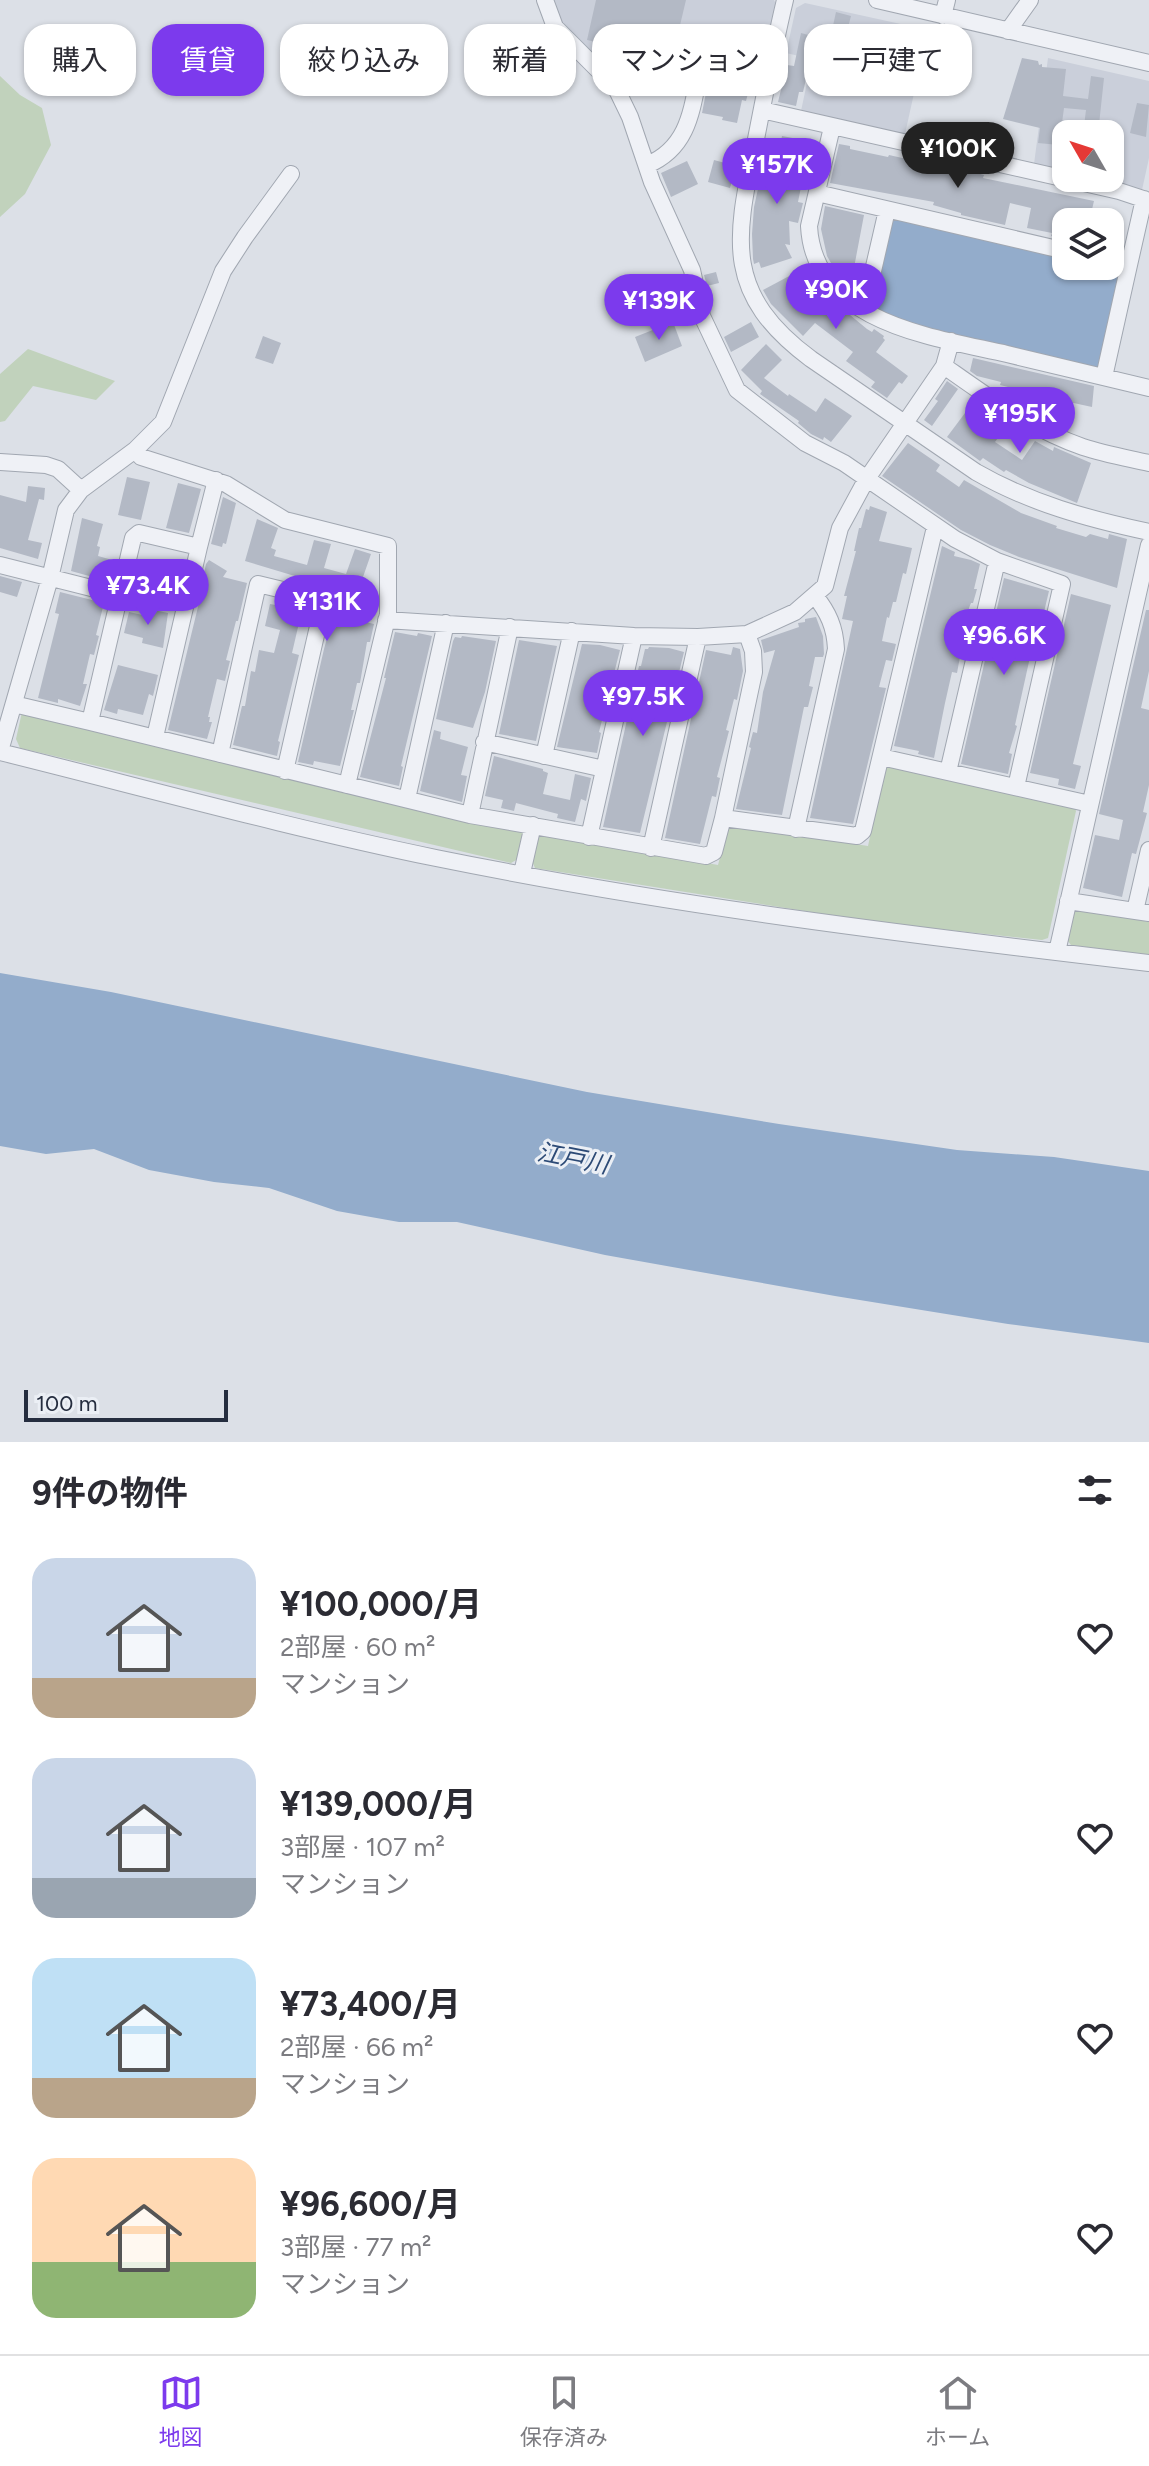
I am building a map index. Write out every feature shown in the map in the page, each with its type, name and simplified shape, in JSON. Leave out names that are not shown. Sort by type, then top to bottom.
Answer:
[{"type":"street","points":[[545,0],[555,27],[592,63]]},
{"type":"street","points":[[779,24],[785,0]]},
{"type":"street","points":[[877,0],[945,8],[1008,31],[1149,63]]},
{"type":"street","points":[[1008,31],[1030,0]]},
{"type":"street","points":[[620,96],[652,182],[692,270],[702,316],[737,390],[805,443],[844,463],[935,527],[997,561],[1062,584],[1016,787]]},
{"type":"street","points":[[647,165],[670,152],[681,140],[694,96]]},
{"type":"street","points":[[764,96],[741,213],[741,260],[751,289],[767,318],[790,343],[1002,487],[1065,511],[1149,532]]},
{"type":"street","points":[[762,110],[1147,200],[1104,377]]},
{"type":"street","points":[[832,127],[809,226],[813,253],[829,283],[864,310],[898,327],[1149,388]]},
{"type":"street","points":[[291,174],[223,271],[168,411],[153,434],[81,490],[66,510],[50,578],[0,751],[374,843],[667,901],[1149,963]]},
{"type":"street","points":[[817,193],[1052,248]]},
{"type":"street","points":[[864,310],[887,210]]},
{"type":"street","points":[[1124,264],[1129,265]]},
{"type":"street","points":[[386,620],[634,636],[698,637],[747,634],[795,612],[825,586],[840,528],[866,480],[944,366],[951,341]]},
{"type":"street","points":[[944,366],[1015,415],[1041,429],[1097,451],[1149,463]]},
{"type":"street","points":[[138,447],[141,457],[216,480],[285,520],[388,546],[389,609],[347,785]]},
{"type":"street","points":[[0,462],[46,465],[58,469],[81,490]]},
{"type":"street","points":[[155,737],[216,480]]},
{"type":"street","points":[[723,818],[857,836],[863,831],[935,527]]},
{"type":"street","points":[[90,722],[133,538],[139,533],[199,547]]},
{"type":"street","points":[[1057,952],[1090,804],[1143,601],[1149,545]]},
{"type":"street","points":[[948,772],[997,561]]},
{"type":"street","points":[[0,565],[119,595]]},
{"type":"street","points":[[220,754],[258,584],[324,600],[285,771]]},
{"type":"street","points":[[796,829],[836,649],[835,630],[815,596]]},
{"type":"street","points":[[407,799],[446,623]]},
{"type":"street","points":[[470,815],[510,627]]},
{"type":"street","points":[[544,756],[572,631]]},
{"type":"street","points":[[22,706],[470,815],[706,856],[714,852],[723,818],[754,672],[753,651],[747,634]]},
{"type":"street","points":[[589,837],[634,636]]},
{"type":"street","points":[[651,848],[698,637]]},
{"type":"street","points":[[484,742],[604,769]]},
{"type":"street","points":[[881,757],[1090,804]]},
{"type":"street","points":[[522,873],[533,825]]},
{"type":"street","points":[[1068,901],[1142,912],[1149,850]]},
{"type":"shaded area","points":[[551,0],[774,0],[776,4],[772,24],[592,24],[592,55],[576,40],[576,24],[561,24]]},
{"type":"shaded area","points":[[805,3],[901,24],[804,24],[804,57],[788,53],[796,8]]},
{"type":"shaded area","points":[[1048,58],[1149,81],[1149,158],[1142,190],[1124,185],[1124,120],[1052,120],[1052,168],[1034,164]]},
{"type":"shaded area","points":[[804,96],[913,96],[905,134],[801,111]]},
{"type":"green space","points":[[0,76],[20,95],[42,108],[51,145],[25,194],[0,217]]},
{"type":"green space","points":[[28,349],[115,381],[96,400],[33,386],[5,421],[0,422],[0,374]]},
{"type":"green space","points":[[22,712],[521,830],[524,836],[518,859],[511,863],[20,748],[16,739]]},
{"type":"green space","points":[[893,764],[1074,806],[1076,811],[1048,938],[1042,940],[874,922],[535,868],[531,859],[538,835],[542,833],[718,865],[728,827],[733,825],[868,846],[885,767]]},
{"type":"green space","points":[[1078,908],[1149,922],[1149,955],[1071,945],[1067,940],[1073,912]]},
{"type":"water","points":[[896,218],[1052,254],[1052,280],[1119,280],[1101,365],[1096,368],[938,333],[874,309],[872,304],[890,222]]},
{"type":"water","name":"江戸川","points":[[0,973],[111,992],[587,1092],[957,1150],[1054,1157],[1149,1171],[1149,1343],[835,1296],[605,1255],[457,1222],[399,1222],[337,1211],[269,1188],[149,1170],[94,1149],[46,1154],[0,1146]]},
{"type":"building","points":[[596,0],[686,0],[680,24],[592,24],[592,41],[587,40]]},
{"type":"building","points":[[836,12],[851,16],[849,24],[833,24]]},
{"type":"building","points":[[801,33],[804,34],[804,88],[803,92],[799,92],[796,106],[778,102],[779,96],[788,96],[788,65],[794,66]]},
{"type":"building","points":[[1022,58],[1038,61],[1042,67],[1066,69],[1063,96],[1088,99],[1091,76],[1104,78],[1100,120],[1085,120],[1086,110],[1064,108],[1062,120],[1052,120],[1052,144],[1038,143],[1040,128],[1003,119]]},
{"type":"building","points":[[705,96],[747,96],[746,101],[742,100],[737,123],[702,113]]},
{"type":"building","points":[[1137,103],[1149,105],[1146,137],[1130,133]]},
{"type":"building","points":[[782,136],[798,139],[792,165],[805,167],[798,202],[803,203],[798,223],[789,221],[790,245],[785,244],[792,258],[761,268],[759,262],[754,264],[753,259],[754,207],[765,157],[777,160]]},
{"type":"building","points":[[839,144],[888,157],[942,167],[943,164],[984,175],[983,178],[1094,201],[1092,208],[1052,208],[1052,233],[1027,228],[1031,208],[1010,203],[1005,225],[961,215],[933,205],[934,202],[830,183]]},
{"type":"building","points":[[714,160],[736,166],[730,188],[708,182]]},
{"type":"building","points":[[687,161],[698,184],[671,197],[661,173]]},
{"type":"building","points":[[825,206],[864,215],[853,273],[861,274],[853,287],[840,277],[837,273],[839,265],[831,263],[827,256],[821,229]]},
{"type":"building","points":[[716,272],[719,283],[707,286],[704,275]]},
{"type":"building","points":[[793,274],[806,289],[807,284],[816,305],[821,299],[839,316],[844,310],[867,329],[872,332],[874,329],[884,336],[885,340],[876,352],[908,376],[887,398],[871,387],[875,382],[846,361],[853,352],[815,323],[803,336],[771,304],[763,290]]},
{"type":"building","points":[[673,322],[682,346],[645,362],[635,337]]},
{"type":"building","points":[[751,322],[759,337],[731,352],[724,337]]},
{"type":"building","points":[[263,336],[281,343],[273,364],[255,358]]},
{"type":"building","points":[[766,344],[782,360],[764,378],[816,412],[825,398],[852,416],[831,442],[811,434],[799,421],[760,394],[762,391],[741,370]]},
{"type":"building","points":[[973,358],[1094,386],[1092,407],[1069,402],[1065,420],[1031,410],[1017,402],[1020,390],[1000,385],[1001,382],[970,371]]},
{"type":"building","points":[[947,381],[958,389],[932,426],[924,420],[938,401],[935,399]]},
{"type":"building","points":[[974,401],[1008,424],[995,442],[1022,460],[1035,441],[1053,451],[1054,447],[1091,463],[1077,503],[1006,470],[1004,472],[983,458],[980,461],[947,437]]},
{"type":"building","points":[[908,443],[940,465],[936,471],[959,487],[964,480],[1021,513],[1056,528],[1086,537],[1090,534],[1108,539],[1109,534],[1127,539],[1117,588],[990,545],[961,530],[882,476]]},
{"type":"building","points":[[127,477],[150,482],[141,520],[118,515]]},
{"type":"building","points":[[178,483],[201,489],[189,533],[166,528]]},
{"type":"building","points":[[28,486],[45,488],[44,500],[39,499],[28,540],[42,543],[38,559],[0,548],[0,495],[26,502]]},
{"type":"building","points":[[223,497],[236,503],[226,544],[223,543],[222,547],[211,544]]},
{"type":"building","points":[[870,506],[887,512],[879,541],[912,548],[896,602],[893,602],[887,617],[882,641],[896,644],[892,661],[886,660],[879,687],[886,688],[853,824],[810,818],[853,621],[842,619],[847,596],[844,596],[859,528]]},
{"type":"building","points":[[82,518],[103,524],[97,546],[100,547],[98,556],[116,561],[111,582],[71,571]]},
{"type":"building","points":[[257,519],[278,528],[271,548],[276,550],[274,556],[307,565],[314,540],[331,544],[324,568],[346,574],[355,549],[371,554],[363,577],[366,578],[357,620],[374,624],[370,642],[367,642],[360,683],[357,683],[351,710],[354,710],[340,766],[314,761],[313,765],[298,762],[324,649],[329,631],[333,632],[341,594],[317,587],[318,583],[245,561]]},
{"type":"building","points":[[942,546],[955,552],[954,556],[980,564],[974,589],[977,589],[969,608],[957,673],[952,672],[934,758],[894,746]]},
{"type":"building","points":[[209,560],[227,571],[223,577],[247,583],[226,660],[230,661],[225,681],[217,679],[208,717],[212,722],[207,739],[168,730]]},
{"type":"building","points":[[0,576],[22,582],[17,597],[0,592]]},
{"type":"building","points":[[1004,578],[1049,591],[1039,633],[1034,639],[1009,753],[1012,754],[1008,774],[961,764]]},
{"type":"building","points":[[60,592],[104,603],[96,635],[99,636],[94,655],[90,654],[83,684],[87,684],[80,706],[58,699],[58,703],[38,698],[59,614],[55,613]]},
{"type":"building","points":[[1071,594],[1111,605],[1073,764],[1081,766],[1075,789],[1058,785],[1059,779],[1030,773]]},
{"type":"building","points":[[270,604],[302,610],[292,653],[299,655],[277,756],[233,745],[259,650],[274,653],[280,630],[265,626]]},
{"type":"building","points":[[149,609],[168,613],[163,648],[142,643],[143,638],[124,633],[129,612],[147,616]]},
{"type":"building","points":[[1146,610],[1149,610],[1149,671],[1141,708],[1149,710],[1149,785],[1143,812],[1147,813],[1136,854],[1132,853],[1122,897],[1083,888],[1095,835],[1119,840],[1123,820],[1099,814]]},
{"type":"building","points":[[816,617],[823,636],[824,654],[823,657],[815,657],[809,686],[813,687],[808,707],[804,707],[782,815],[736,809],[775,650],[764,653],[761,640],[799,627],[798,623]]},
{"type":"building","points":[[395,632],[432,636],[399,786],[360,777]]},
{"type":"building","points":[[455,637],[496,641],[485,692],[473,728],[436,719],[453,641]]},
{"type":"building","points":[[519,640],[557,646],[536,741],[499,734]]},
{"type":"building","points":[[582,644],[620,650],[599,732],[597,753],[557,747]]},
{"type":"building","points":[[733,647],[740,649],[743,671],[726,730],[729,731],[717,777],[720,778],[716,797],[712,796],[700,844],[665,838],[706,650],[731,655]]},
{"type":"building","points":[[645,649],[684,652],[640,833],[603,827],[639,666]]},
{"type":"building","points":[[118,665],[158,675],[153,696],[149,694],[143,715],[118,709],[117,714],[104,710]]},
{"type":"building","points":[[434,730],[441,732],[440,739],[468,747],[461,775],[467,776],[462,802],[420,791]]},
{"type":"building","points":[[494,756],[543,769],[548,773],[543,794],[570,800],[575,774],[591,778],[586,801],[581,799],[575,822],[557,818],[558,814],[516,803],[514,811],[501,808],[503,800],[485,796]]}]
